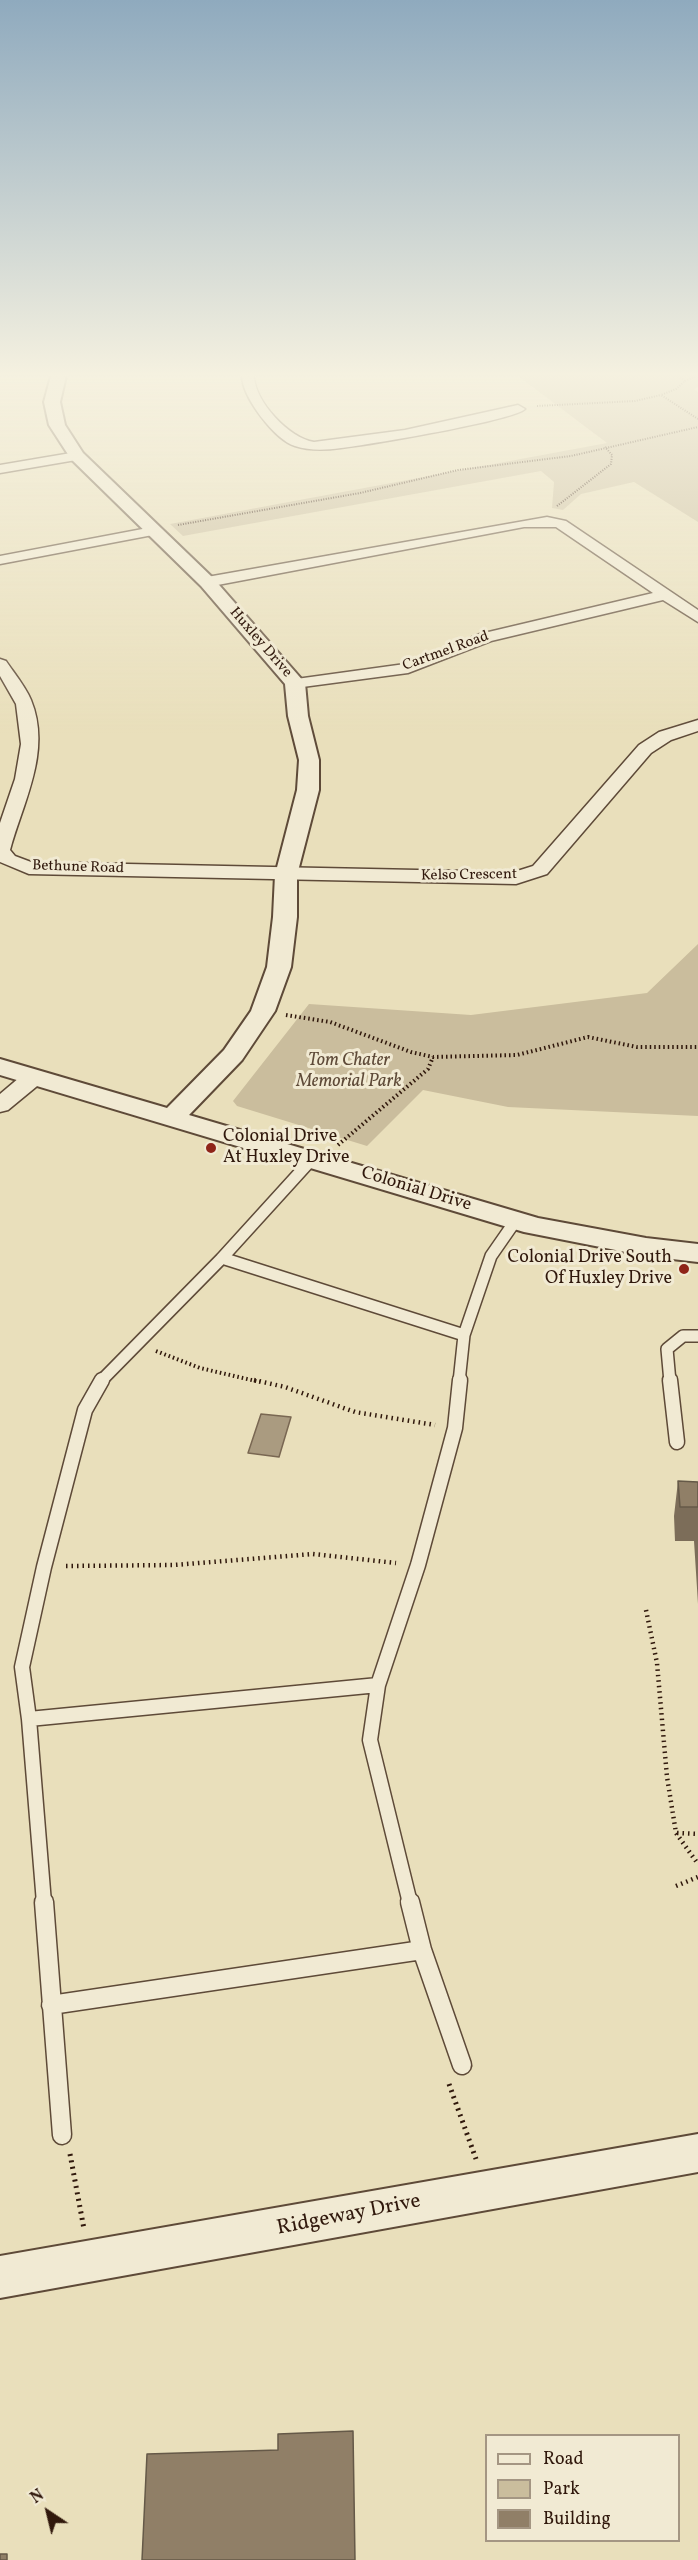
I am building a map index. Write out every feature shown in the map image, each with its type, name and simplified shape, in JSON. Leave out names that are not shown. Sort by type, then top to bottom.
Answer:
[{"type":"street","name":"Huxley Drive","points":[[117,495],[207,582],[295,683],[298,716],[309,760],[308,790],[286,875],[285,917],[279,967],[263,1011],[233,1055],[172,1118]]},
{"type":"street","points":[[207,582],[524,522],[547,521],[561,524],[698,617]]},
{"type":"street","points":[[0,560],[153,531]]},
{"type":"street","name":"Cartmel Road","points":[[295,683],[408,668],[486,636],[665,595]]},
{"type":"street","name":"Bethune Road","points":[[0,664],[24,703],[30,741],[25,784],[1,850],[8,860],[29,868],[286,875]]},
{"type":"street","name":"Kelso Crescent","points":[[286,875],[516,878],[540,870],[645,749],[664,736],[698,725]]},
{"type":"street","name":"Colonial Drive","points":[[0,1066],[516,1220],[580,1236],[698,1252]]},
{"type":"street","points":[[0,1105],[34,1077]]},
{"type":"street","name":"Ridgeway Drive","points":[[0,2277],[698,2153]]},
{"type":"lane","points":[[62,2135],[29,1719],[22,1667],[44,1567],[85,1410],[99,1383],[222,1258],[312,1159]]},
{"type":"lane","points":[[462,2066],[422,1950],[369,1740],[378,1685],[418,1565],[455,1428],[464,1335],[491,1256],[516,1220]]},
{"type":"lane","points":[[222,1258],[464,1335]]},
{"type":"lane","points":[[677,1442],[667,1349],[683,1336],[698,1336]]},
{"type":"lane","points":[[29,1719],[378,1685]]},
{"type":"lane","points":[[51,2005],[422,1950]]},
{"type":"path","points":[[153,531],[347,495]]},
{"type":"path","points":[[547,521],[551,511],[568,495]]},
{"type":"path","points":[[263,1011],[330,1022],[411,1052],[433,1057],[517,1055],[588,1037],[637,1047],[689,1049],[698,1047]]},
{"type":"path","points":[[312,1159],[343,1143],[428,1069],[433,1057]]},
{"type":"path","points":[[136,1343],[200,1368],[285,1387],[355,1412],[455,1428]]},
{"type":"path","points":[[44,1567],[174,1565],[313,1554],[418,1565]]},
{"type":"path","points":[[646,1610],[657,1663],[667,1777],[676,1833],[698,1864]]},
{"type":"path","points":[[676,1833],[698,1834]]},
{"type":"path","points":[[676,1886],[698,1877]]},
{"type":"path","points":[[462,2066],[449,2085],[465,2132],[490,2190]]},
{"type":"path","points":[[62,2135],[69,2146],[92,2262]]},
{"type":"green space","points":[[324,495],[406,495],[183,536],[170,524]]},
{"type":"green space","points":[[553,495],[579,495],[563,510],[552,508]]},
{"type":"green space","points":[[656,495],[698,495],[698,522]]},
{"type":"green space","name":"Tom Chater Memorial Park","points":[[698,944],[698,1116],[508,1107],[423,1090],[367,1146],[237,1106],[233,1101],[309,1004],[471,1015],[647,993]]},
{"type":"shaded area","points":[[261,1414],[291,1417],[279,1457],[248,1453]]},
{"type":"building","points":[[678,1481],[698,1482],[698,1507],[680,1507]]},
{"type":"building","points":[[353,2431],[355,2560],[142,2560],[147,2454],[278,2450],[278,2434]]},
{"type":"building","points":[[0,2554],[7,2554],[7,2560],[0,2560]]},
{"type":"place","name":"Colonial Drive At Huxley Drive","points":[[211,1148]]},
{"type":"place","name":"Colonial Drive South Of Huxley Drive","points":[[684,1269]]}]
